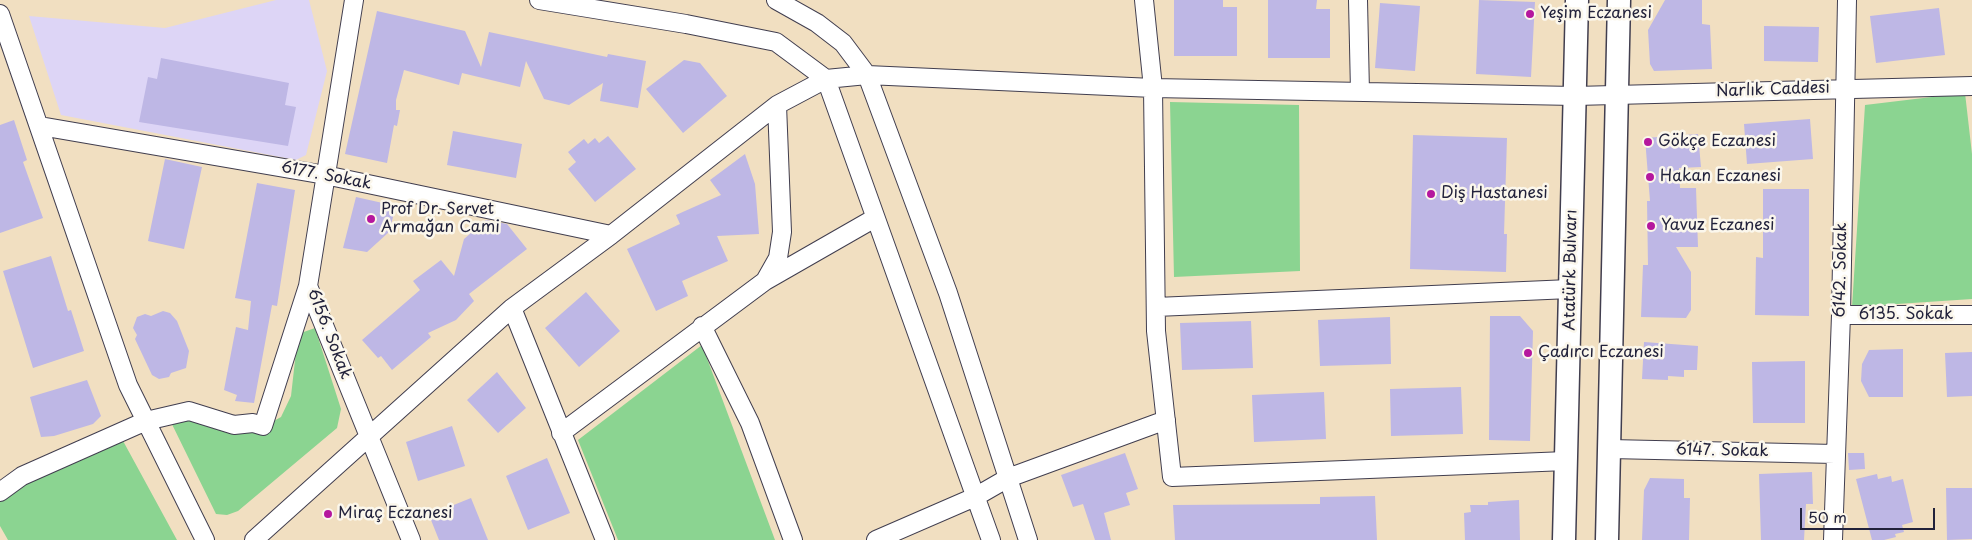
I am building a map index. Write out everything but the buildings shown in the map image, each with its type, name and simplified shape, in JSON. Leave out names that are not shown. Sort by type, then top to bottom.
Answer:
[{"type":"main road","name":"Atatürk Bulvarı","points":[[1564,540],[1577,0]]},
{"type":"main road","points":[[1607,540],[1619,0]]},
{"type":"street","name":"6156. Sokak","points":[[354,0],[308,286],[411,540]]},
{"type":"street","points":[[539,0],[686,24],[776,42],[826,79],[991,540]]},
{"type":"street","points":[[776,0],[810,19],[843,43],[867,75],[948,293],[1028,540]]},
{"type":"street","points":[[795,0],[810,19]]},
{"type":"street","points":[[1144,0],[1153,88],[1156,307],[1172,477],[1566,461]]},
{"type":"street","points":[[1358,0],[1360,92]]},
{"type":"street","name":"6142. Sokak","points":[[1833,540],[1841,315],[1843,88],[1847,0]]},
{"type":"street","points":[[0,14],[128,385],[205,540]]},
{"type":"street","name":"Narlık Caddesi","points":[[826,79],[867,75],[1153,88],[1574,96],[1972,86]]},
{"type":"street","points":[[254,540],[512,308],[611,236],[778,105],[826,79]]},
{"type":"street","points":[[1972,86],[1972,92]]},
{"type":"street","points":[[765,281],[778,258],[782,232],[778,105]]},
{"type":"street","name":"6177. Sokak","points":[[40,126],[326,175],[611,236]]},
{"type":"street","points":[[561,433],[702,326],[765,281],[875,218]]},
{"type":"street","points":[[0,492],[22,476],[146,421],[189,411],[234,425],[253,423],[263,426],[308,286]]},
{"type":"street","points":[[1156,307],[1570,289]]},
{"type":"street","points":[[512,308],[604,540]]},
{"type":"street","name":"6135. Sokak","points":[[1841,315],[1972,315]]},
{"type":"street","points":[[702,326],[750,423],[793,540]]},
{"type":"street","points":[[876,540],[975,497],[1008,478],[1166,420]]},
{"type":"street","name":"6147. Sokak","points":[[1610,449],[1835,454]]},
{"type":"shaded area","points":[[276,0],[309,0],[327,71],[306,155],[296,160],[61,115],[29,16],[165,28]]},
{"type":"green space","points":[[1965,93],[1972,154],[1972,299],[1852,307],[1865,105]]},
{"type":"green space","points":[[1170,102],[1299,105],[1300,271],[1174,277]]},
{"type":"green space","points":[[315,328],[341,409],[337,428],[238,511],[227,515],[216,514],[165,410],[261,428],[281,417],[291,396],[298,334]]},
{"type":"green space","points":[[702,345],[775,540],[618,540],[578,440]]},
{"type":"green space","points":[[116,428],[177,540],[8,540],[0,526],[0,486]]},
{"type":"place","name":"Yeşim Eczanesi","points":[[1530,14]]},
{"type":"place","name":"Gökçe Eczanesi","points":[[1648,142]]},
{"type":"place","name":"Hakan Eczanesi","points":[[1650,177]]},
{"type":"place","name":"Diş Hastanesi","points":[[1431,194]]},
{"type":"place","name":"Prof Dr. Servet Armağan Cami","points":[[371,219]]},
{"type":"place","name":"Yavuz Eczanesi","points":[[1651,226]]},
{"type":"place","name":"Çadırcı Eczanesi","points":[[1528,353]]},
{"type":"place","name":"Miraç Eczanesi","points":[[328,514]]}]
